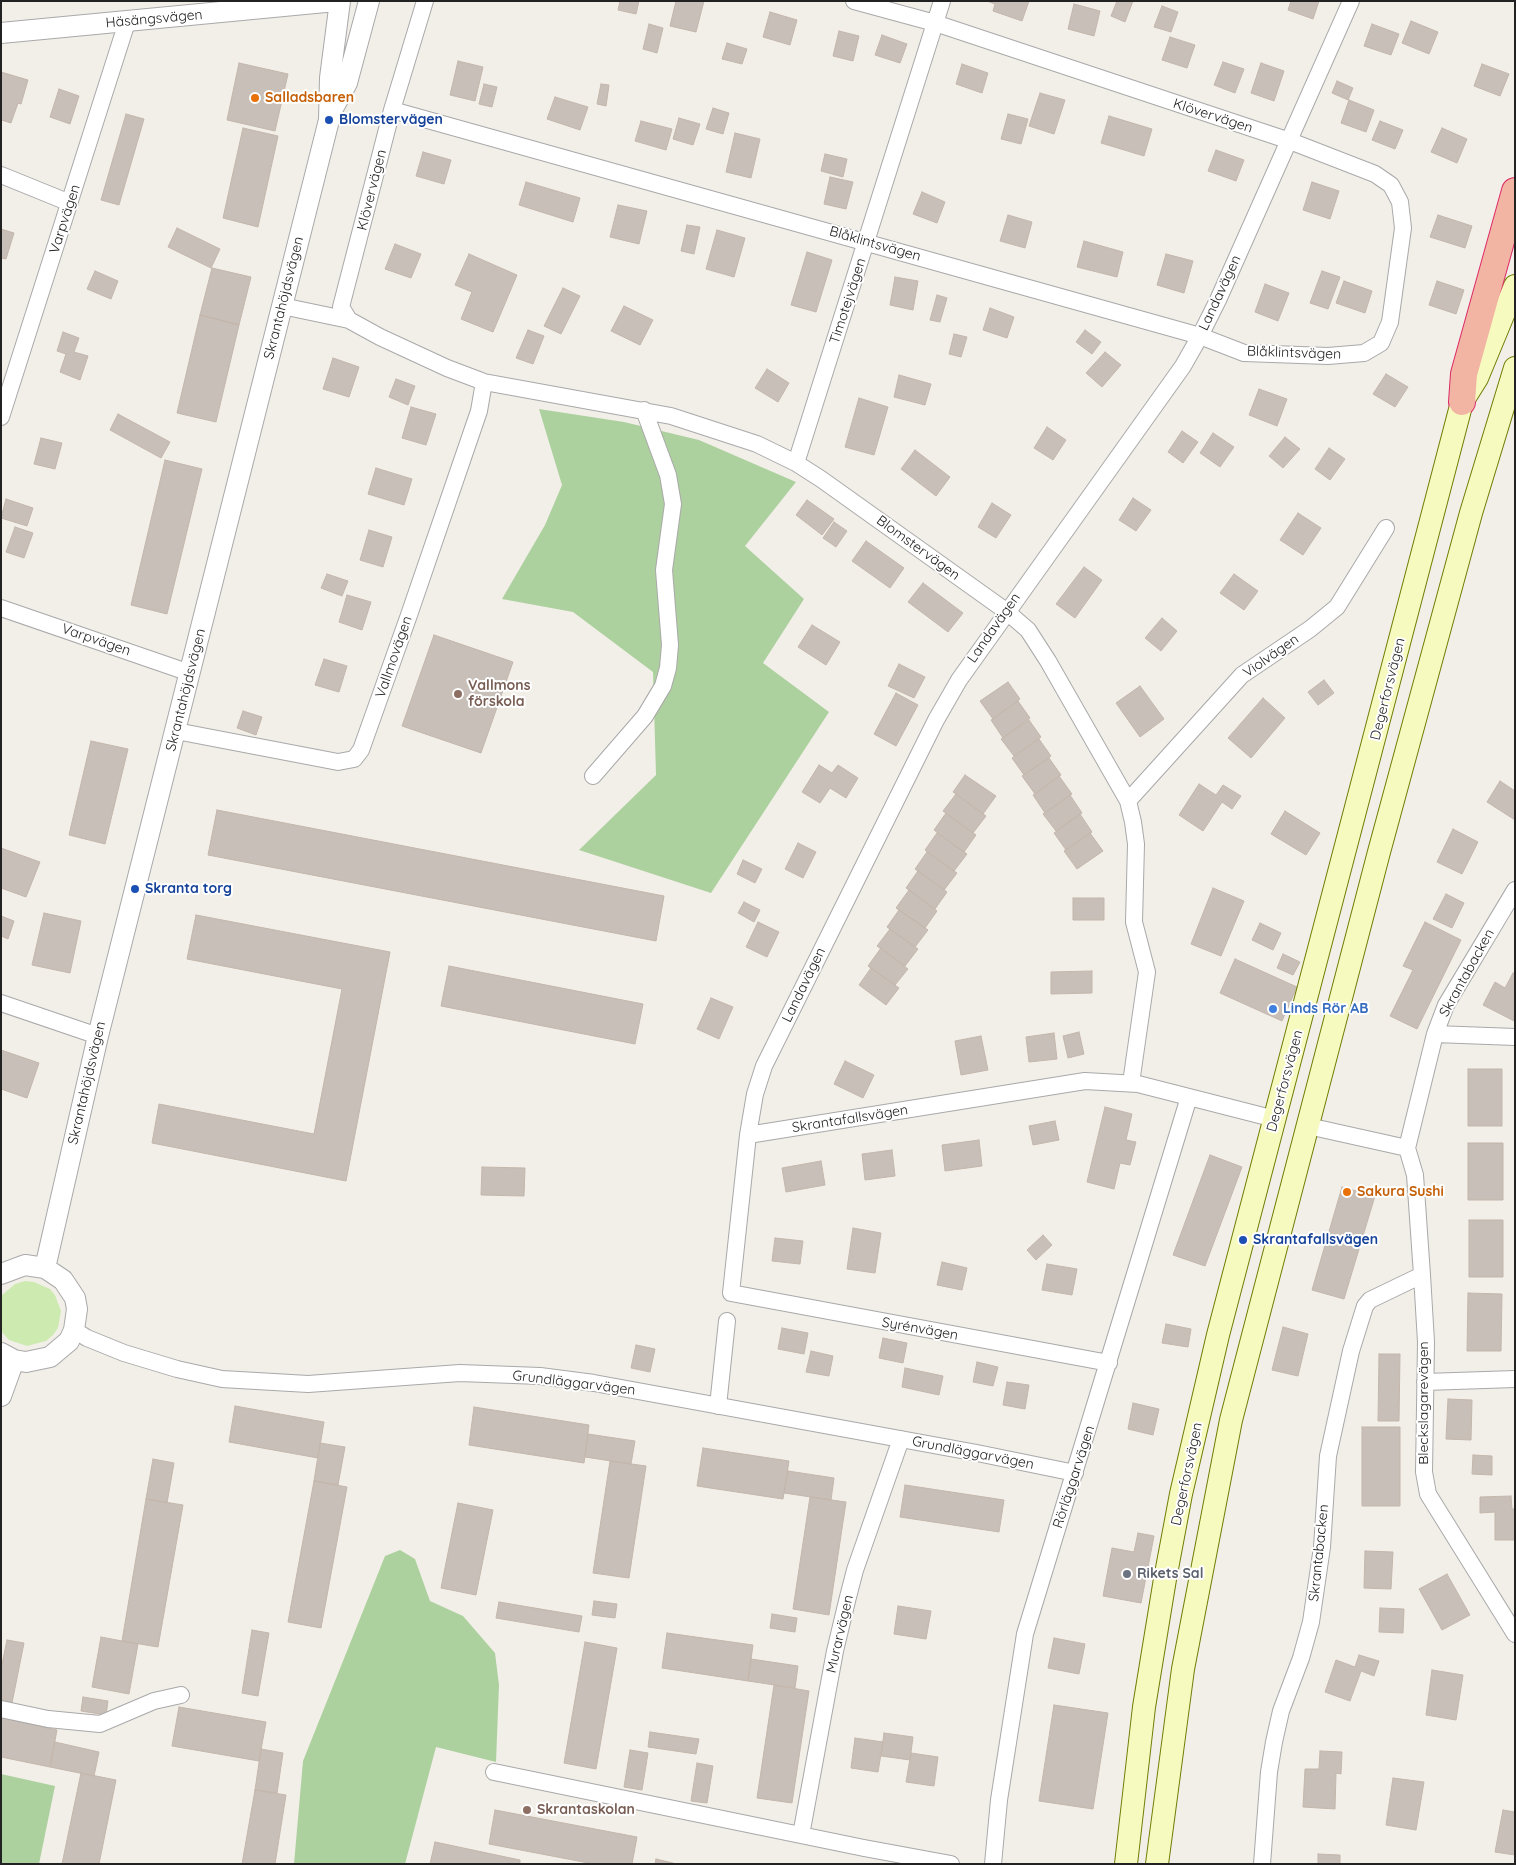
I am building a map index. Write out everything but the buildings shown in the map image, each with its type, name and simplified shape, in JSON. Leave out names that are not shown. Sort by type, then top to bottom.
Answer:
[{"type":"highway","points":[[1462,402],[1464,374],[1515,191]]},
{"type":"main road","name":"Degerforsvägen","points":[[1126,1864],[1144,1707],[1181,1494],[1218,1335],[1462,402],[1477,378],[1515,286]]},
{"type":"main road","points":[[1156,1864],[1183,1669],[1229,1430],[1466,532],[1515,368]]},
{"type":"main road","points":[[1275,1120],[1308,1126]]},
{"type":"street","name":"Häsängsvägen","points":[[1,33],[338,1]]},
{"type":"street","name":"Skrantahöjdsvägen","points":[[46,1268],[98,1036],[330,114],[330,78],[338,1]]},
{"type":"street","name":"Skrantahöjdsvägen","points":[[330,114],[347,83],[369,1]]},
{"type":"street","name":"Klövervägen","points":[[349,320],[342,307],[392,110],[425,1]]},
{"type":"street","name":"Klövervägen","points":[[854,1],[935,23],[1290,142],[1375,174],[1391,185],[1400,202],[1403,228],[1390,322],[1381,343],[1361,354]]},
{"type":"street","name":"Timotejvägen","points":[[796,463],[942,1]]},
{"type":"street","name":"Landavägen","points":[[730,1293],[748,1135],[755,1094],[764,1066],[936,720],[974,656],[1183,366],[1200,336],[1290,142],[1351,1]]},
{"type":"street","name":"Varpvägen","points":[[1,417],[127,22]]},
{"type":"street","name":"Blåklintsvägen","points":[[392,110],[1200,336],[1244,353],[1328,356],[1361,354]]},
{"type":"street","points":[[1,175],[70,203]]},
{"type":"street","name":"Blomstervägen","points":[[282,306],[349,320],[447,368],[484,382],[644,410],[713,428],[757,444],[796,463],[859,505],[1006,611],[1030,632],[1128,801],[1136,844],[1134,922],[1147,972],[1130,1083]]},
{"type":"street","name":"Vallmovägen","points":[[176,731],[338,762],[354,758],[361,750],[415,597],[479,411],[484,382]]},
{"type":"street","points":[[593,776],[644,716],[663,686],[668,668],[670,645],[664,570],[673,504],[668,475],[644,410]]},
{"type":"street","name":"Violvägen","points":[[1128,801],[1242,675],[1337,607],[1386,528]]},
{"type":"street","name":"Varpvägen","points":[[1,608],[190,673]]},
{"type":"street","name":"Skrantabacken","points":[[1407,1148],[1435,1034],[1446,1005],[1515,890]]},
{"type":"street","points":[[1,1003],[98,1036]]},
{"type":"street","points":[[1435,1034],[1515,1037]]},
{"type":"street","name":"Skrantafallsvägen","points":[[748,1135],[1085,1081],[1130,1083],[1275,1120]]},
{"type":"street","name":"Rörläggarvägen","points":[[993,1864],[999,1800],[1025,1634],[1189,1097]]},
{"type":"street","points":[[1308,1126],[1407,1148]]},
{"type":"street","name":"Bleckslagarevägen","points":[[1407,1148],[1415,1175],[1422,1275],[1425,1382],[1424,1472],[1428,1494],[1438,1514],[1515,1634]]},
{"type":"street","points":[[1,1274],[25,1266],[46,1268],[64,1280],[72,1293],[77,1309],[74,1330],[65,1346],[50,1357],[32,1362],[8,1357],[1,1396]]},
{"type":"street","name":"Skrantabacken","points":[[1262,1864],[1271,1757],[1281,1710],[1301,1658],[1311,1622],[1321,1555],[1328,1456],[1351,1352],[1365,1306],[1370,1300],[1422,1275]]},
{"type":"street","name":"Syrénvägen","points":[[730,1293],[1109,1363]]},
{"type":"street","points":[[718,1406],[727,1321]]},
{"type":"street","name":"Grundläggarvägen","points":[[74,1330],[87,1338],[124,1353],[178,1369],[222,1379],[308,1384],[460,1373],[497,1374],[594,1383],[1075,1473]]},
{"type":"street","points":[[1425,1382],[1515,1379]]},
{"type":"street","name":"Murarvägen","points":[[801,1835],[835,1652],[847,1601],[855,1570],[901,1439]]},
{"type":"street","points":[[1,1709],[48,1719],[100,1724],[154,1701],[181,1695]]},
{"type":"street","points":[[494,1772],[951,1864]]},
{"type":"green space","points":[[539,409],[624,422],[699,440],[796,482],[745,546],[804,599],[763,663],[829,712],[711,893],[579,850],[656,775],[653,672],[573,612],[502,599],[545,525],[562,485]]},
{"type":"green space","points":[[25,1281],[34,1282],[50,1289],[55,1295],[61,1311],[58,1328],[53,1335],[46,1341],[27,1346],[9,1340],[1,1331],[1,1296],[15,1284]]},
{"type":"green space","points":[[400,1550],[415,1559],[430,1601],[463,1616],[495,1653],[499,1685],[496,1762],[436,1747],[405,1864],[294,1864],[303,1761],[385,1556]]},
{"type":"green space","points":[[1,1774],[55,1786],[39,1864],[1,1864]]},
{"type":"place","name":"Salladsbaren","points":[[255,98]]},
{"type":"place","name":"Blomstervägen","points":[[329,120]]},
{"type":"place","name":"Vallmons förskola","points":[[458,694]]},
{"type":"place","name":"Skranta torg","points":[[135,889]]},
{"type":"place","name":"Linds Rör AB","points":[[1273,1009]]},
{"type":"place","name":"Sakura Sushi","points":[[1347,1192]]},
{"type":"place","name":"Skrantafallsvägen","points":[[1243,1240]]},
{"type":"place","name":"Rikets Sal","points":[[1127,1574]]},
{"type":"place","name":"Skrantaskolan","points":[[527,1810]]}]
